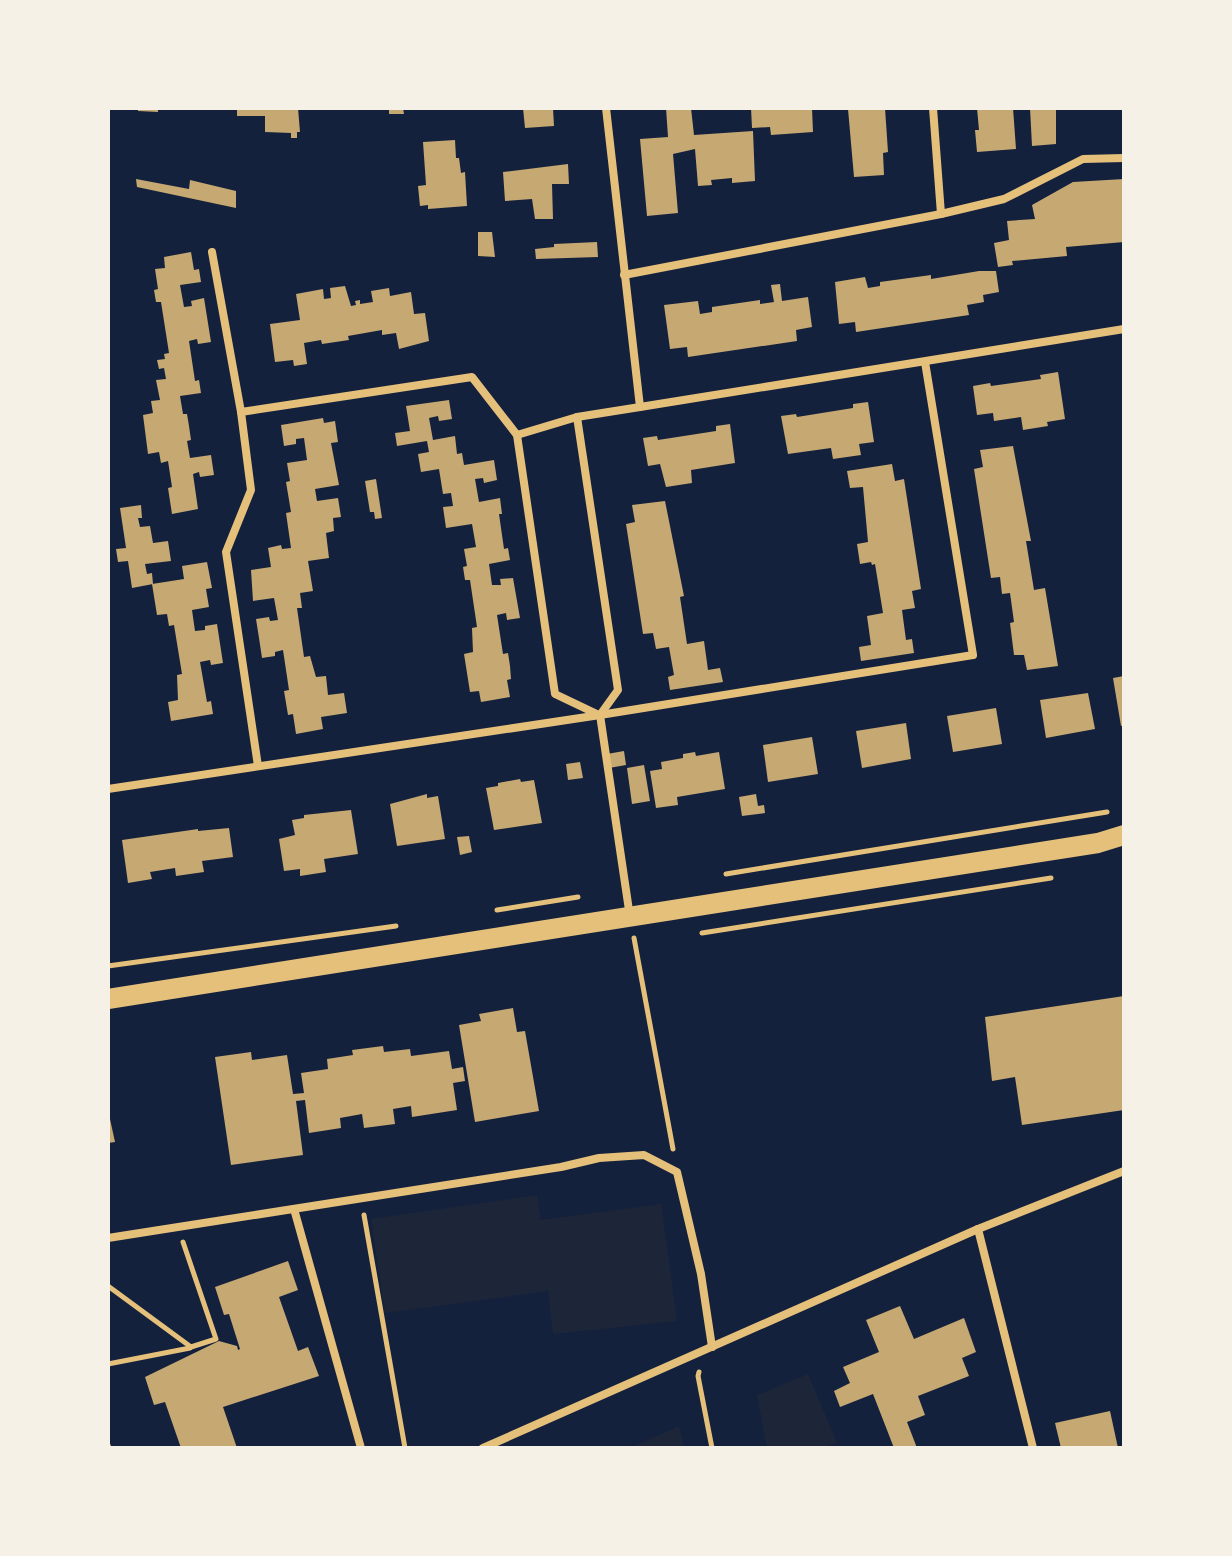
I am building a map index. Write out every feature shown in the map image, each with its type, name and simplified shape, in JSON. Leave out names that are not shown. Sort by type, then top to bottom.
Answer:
[{"type":"main road","points":[[108,999],[1098,843],[1124,835]]},
{"type":"main road","points":[[1098,843],[1124,843]]},
{"type":"street","points":[[606,108],[640,407]]},
{"type":"street","points":[[933,108],[941,214]]},
{"type":"street","points":[[624,275],[941,214],[1004,199],[1083,159],[1124,158]]},
{"type":"street","points":[[212,252],[241,412],[251,490],[226,552],[258,766]]},
{"type":"street","points":[[517,435],[577,417],[1124,329]]},
{"type":"street","points":[[108,789],[973,655],[925,362]]},
{"type":"street","points":[[241,412],[472,377],[517,435],[555,694],[600,715]]},
{"type":"street","points":[[577,417],[618,690],[600,715],[631,918]]},
{"type":"street","points":[[108,1238],[561,1167],[599,1158],[644,1155],[677,1172],[701,1274],[712,1347]]},
{"type":"street","points":[[483,1448],[978,1229],[1124,1171]]},
{"type":"street","points":[[294,1209],[361,1448]]},
{"type":"street","points":[[978,1229],[1033,1448]]},
{"type":"path","points":[[631,918],[677,1172]]},
{"type":"path","points":[[361,1199],[405,1448]]},
{"type":"path","points":[[108,1364],[216,1339],[178,1228]]},
{"type":"path","points":[[108,1286],[191,1347]]},
{"type":"path","points":[[712,1347],[698,1376],[712,1448]]},
{"type":"shaded area","points":[[537,1195],[541,1220],[661,1204],[677,1321],[553,1334],[548,1291],[385,1313],[371,1219]]},
{"type":"shaded area","points":[[808,1374],[837,1443],[822,1448],[767,1448],[757,1395]]},
{"type":"shaded area","points":[[679,1426],[684,1448],[630,1448]]},
{"type":"building","points":[[138,108],[158,108],[158,112],[138,111]]},
{"type":"building","points":[[237,108],[298,108],[300,132],[297,132],[297,138],[291,138],[291,133],[265,132],[265,116],[237,116]]},
{"type":"building","points":[[389,108],[403,108],[404,114],[389,114]]},
{"type":"building","points":[[523,108],[553,108],[554,126],[525,128]]},
{"type":"building","points":[[666,108],[691,108],[694,135],[753,131],[755,181],[732,183],[732,178],[711,180],[712,185],[698,186],[695,149],[673,154],[678,213],[647,216],[640,139],[668,137]]},
{"type":"building","points":[[751,108],[812,108],[813,132],[771,135],[770,127],[752,128]]},
{"type":"building","points":[[885,108],[888,152],[883,153],[884,175],[854,177],[848,109]]},
{"type":"building","points":[[977,108],[1013,108],[1016,149],[977,152]]},
{"type":"building","points":[[1030,108],[1056,108],[1056,144],[1032,146]]},
{"type":"building","points":[[455,140],[456,158],[459,158],[461,173],[465,172],[467,206],[428,209],[428,205],[420,206],[418,186],[426,185],[423,142]]},
{"type":"building","points":[[568,164],[569,184],[552,184],[553,219],[535,219],[532,199],[505,201],[503,172]]},
{"type":"building","points":[[136,179],[189,189],[190,180],[236,191],[236,208],[137,187]]},
{"type":"building","points":[[1124,179],[1124,242],[1066,247],[1067,256],[1012,261],[1013,265],[998,267],[994,243],[1009,240],[1007,221],[1035,219],[1032,205],[1073,182]]},
{"type":"building","points":[[478,232],[492,232],[495,257],[478,256]]},
{"type":"building","points":[[597,242],[598,257],[536,259],[535,249],[554,247],[554,244]]},
{"type":"building","points":[[191,252],[194,270],[199,269],[201,282],[180,285],[184,307],[192,306],[191,301],[204,298],[211,342],[198,344],[197,339],[189,341],[195,381],[199,380],[201,393],[180,396],[189,426],[191,440],[187,441],[190,458],[211,455],[214,475],[200,477],[199,472],[193,474],[198,509],[172,514],[168,461],[161,463],[159,452],[148,454],[143,415],[153,413],[151,401],[160,400],[156,380],[166,379],[164,368],[159,369],[157,360],[165,359],[164,354],[169,353],[161,302],[156,302],[154,290],[158,289],[155,269],[165,268],[164,257]]},
{"type":"building","points":[[996,271],[999,292],[983,295],[984,302],[967,305],[969,315],[856,332],[855,322],[839,324],[835,282],[865,277],[868,288],[880,286],[880,282],[931,275],[931,279]]},
{"type":"building","points":[[780,284],[782,301],[808,297],[812,327],[796,330],[797,341],[688,357],[687,347],[670,349],[664,305],[698,301],[700,314],[712,312],[712,307],[760,300],[760,304],[774,302],[771,285]]},
{"type":"building","points":[[345,286],[351,306],[360,300],[360,304],[373,302],[371,291],[389,288],[390,296],[411,292],[414,314],[425,313],[429,341],[399,349],[396,333],[382,335],[382,330],[348,336],[349,340],[304,343],[307,364],[294,366],[293,360],[275,362],[270,324],[300,320],[296,294],[323,289],[324,299],[331,298],[330,288]]},
{"type":"building","points":[[1058,372],[1065,419],[1047,422],[1048,426],[1023,430],[1021,417],[994,421],[993,413],[977,415],[973,386],[1041,379],[1040,375]]},
{"type":"building","points":[[449,400],[452,419],[439,421],[438,416],[429,418],[433,440],[455,436],[457,454],[462,453],[464,465],[494,460],[497,480],[484,483],[483,478],[475,479],[479,502],[500,498],[504,549],[508,548],[510,560],[489,564],[492,585],[501,585],[500,579],[513,578],[520,618],[507,620],[506,613],[497,615],[503,654],[508,653],[510,697],[481,702],[479,691],[470,692],[464,654],[473,652],[472,628],[477,627],[470,580],[465,580],[463,567],[467,566],[464,549],[476,547],[472,524],[446,528],[443,507],[453,506],[451,493],[443,494],[439,469],[421,472],[418,454],[429,452],[427,441],[397,446],[395,433],[410,431],[406,406]]},
{"type":"building","points":[[868,402],[874,442],[859,444],[861,455],[833,459],[831,448],[788,454],[781,416],[796,414],[797,417],[853,408],[853,404]]},
{"type":"building","points":[[323,418],[324,423],[335,421],[338,442],[331,443],[339,485],[315,489],[317,501],[338,498],[341,517],[333,518],[334,531],[326,533],[329,558],[308,561],[313,591],[300,593],[302,608],[297,608],[304,657],[310,656],[316,677],[326,676],[328,695],[344,693],[347,713],[321,717],[323,729],[296,734],[293,714],[288,715],[284,691],[289,690],[283,650],[275,652],[275,656],[262,658],[256,619],[269,617],[270,621],[278,620],[274,598],[253,601],[251,570],[271,567],[268,548],[281,545],[282,549],[291,548],[286,513],[291,512],[286,482],[290,481],[287,463],[307,460],[304,438],[296,439],[296,444],[284,446],[281,425]]},
{"type":"building","points":[[730,424],[735,463],[691,470],[692,483],[666,487],[660,464],[648,466],[643,438],[657,436],[658,440],[716,431],[716,426]]},
{"type":"building","points":[[1013,446],[1031,541],[1026,541],[1034,590],[1045,588],[1058,666],[1027,670],[1024,655],[1014,655],[1010,593],[1002,594],[1000,577],[991,578],[974,469],[983,467],[980,450]]},
{"type":"building","points":[[892,464],[895,481],[904,479],[921,589],[912,591],[915,608],[902,610],[906,640],[912,639],[914,653],[861,661],[859,647],[871,645],[867,616],[883,613],[875,564],[860,564],[857,544],[868,542],[863,487],[850,488],[847,471]]},
{"type":"building","points":[[376,479],[382,518],[375,519],[374,512],[370,512],[365,481]]},
{"type":"building","points":[[665,501],[684,596],[680,597],[687,644],[704,641],[708,670],[720,668],[723,682],[670,690],[668,677],[674,675],[669,647],[656,649],[653,633],[643,634],[626,524],[635,522],[632,505]]},
{"type":"building","points":[[141,505],[142,518],[138,518],[140,527],[150,526],[153,543],[168,541],[171,561],[145,564],[147,574],[152,573],[153,584],[132,588],[128,561],[118,562],[116,549],[126,548],[120,508]]},
{"type":"building","points":[[207,562],[212,588],[206,589],[209,607],[192,610],[195,631],[217,624],[223,663],[211,665],[210,660],[200,662],[207,702],[211,701],[213,714],[171,721],[168,702],[178,700],[177,675],[182,674],[174,625],[169,626],[167,614],[157,615],[152,584],[184,579],[182,566]]},
{"type":"building","points":[[1124,676],[1124,725],[1121,726],[1113,678]]},
{"type":"building","points":[[1088,693],[1095,729],[1046,738],[1040,700]]},
{"type":"building","points":[[996,708],[1002,744],[953,752],[947,716]]},
{"type":"building","points":[[906,723],[911,759],[862,768],[856,731]]},
{"type":"building","points":[[812,737],[818,774],[768,782],[763,745]]},
{"type":"building","points":[[624,751],[626,765],[609,768],[607,754]]},
{"type":"building","points":[[695,752],[696,756],[719,752],[725,789],[677,797],[678,805],[656,808],[650,771],[662,769],[661,762]]},
{"type":"building","points":[[580,762],[583,778],[568,780],[566,764]]},
{"type":"building","points":[[644,765],[650,801],[632,804],[627,768]]},
{"type":"building","points":[[520,779],[521,782],[534,780],[542,823],[494,830],[486,788]]},
{"type":"building","points":[[427,794],[427,798],[438,796],[445,839],[397,846],[390,804]]},
{"type":"building","points":[[756,794],[758,806],[764,805],[765,813],[742,816],[739,797]]},
{"type":"building","points":[[351,810],[358,854],[324,859],[326,872],[300,876],[300,869],[284,871],[279,839],[295,835],[292,820],[304,818],[304,815]]},
{"type":"building","points":[[229,828],[233,857],[202,861],[204,872],[176,876],[175,868],[150,872],[152,879],[128,883],[122,840],[198,829]]},
{"type":"building","points":[[469,836],[472,852],[460,855],[457,837]]},
{"type":"building","points":[[1124,996],[1124,1110],[1022,1125],[1015,1077],[992,1081],[985,1017]]},
{"type":"building","points":[[513,1008],[517,1032],[525,1031],[539,1111],[475,1122],[459,1025],[481,1021],[479,1014]]},
{"type":"building","points":[[383,1046],[384,1052],[410,1049],[411,1056],[449,1051],[452,1069],[463,1067],[465,1081],[453,1083],[457,1110],[412,1117],[411,1106],[393,1109],[395,1124],[364,1128],[362,1114],[340,1118],[341,1128],[309,1133],[305,1100],[296,1101],[303,1155],[231,1165],[215,1057],[251,1052],[252,1060],[287,1055],[293,1094],[304,1093],[301,1073],[328,1069],[327,1059],[353,1055],[352,1050]]},
{"type":"building","points":[[108,1110],[115,1142],[108,1143]]},
{"type":"building","points":[[288,1261],[298,1290],[279,1297],[298,1351],[308,1347],[319,1376],[223,1407],[237,1448],[181,1448],[165,1402],[154,1405],[145,1377],[219,1341],[240,1349],[229,1314],[224,1315],[215,1287]]},
{"type":"building","points":[[900,1306],[914,1339],[964,1318],[976,1352],[962,1358],[969,1376],[918,1396],[925,1415],[907,1422],[917,1448],[894,1448],[873,1394],[840,1407],[834,1391],[850,1383],[843,1367],[879,1352],[866,1320]]},
{"type":"building","points":[[1110,1411],[1118,1448],[1061,1448],[1055,1423]]}]
